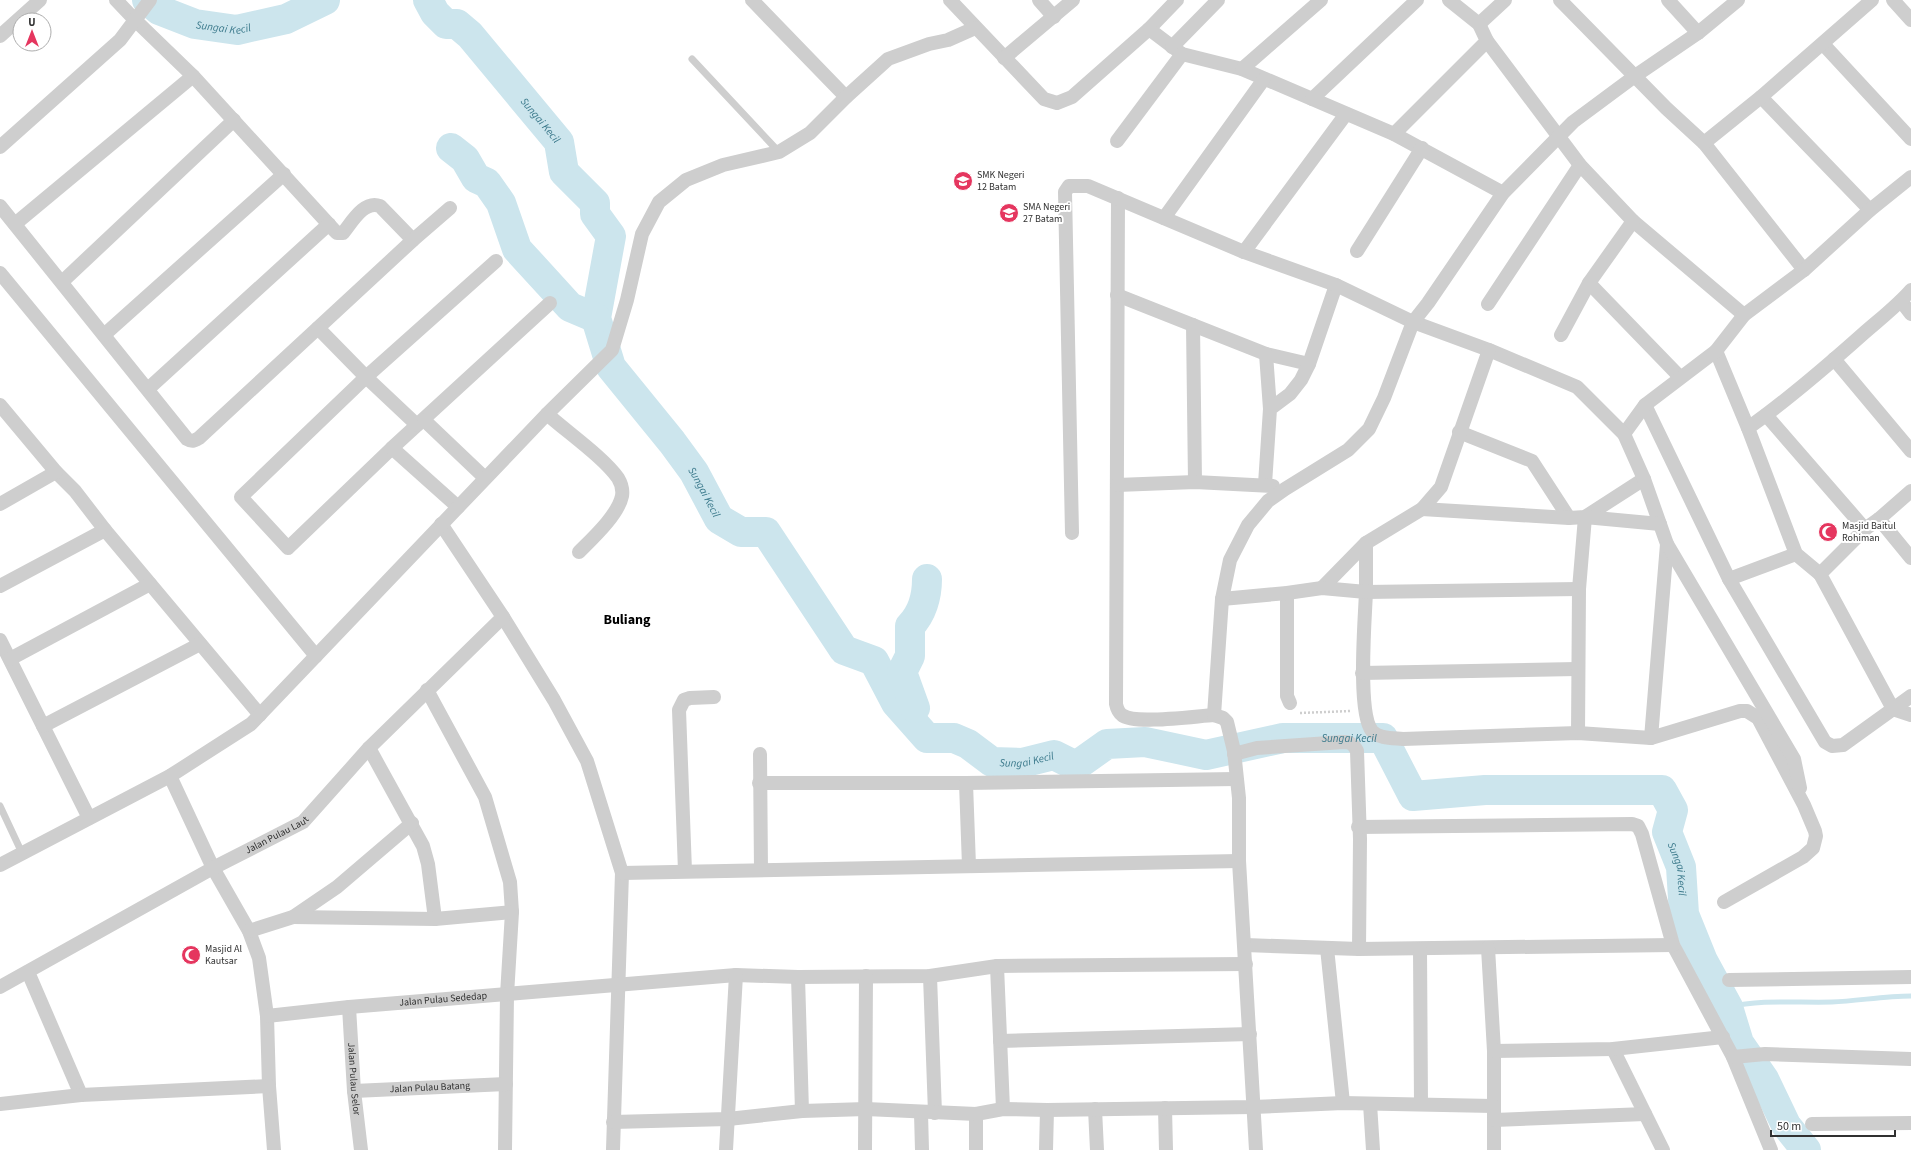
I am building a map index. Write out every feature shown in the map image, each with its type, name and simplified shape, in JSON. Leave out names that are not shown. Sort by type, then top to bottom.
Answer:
[{"type":"street","points":[[0,36],[40,0]]},
{"type":"street","points":[[116,0],[142,10],[193,76],[337,233],[343,233],[367,206],[375,204],[380,206],[413,240]]},
{"type":"street","points":[[752,0],[846,97]]},
{"type":"street","points":[[950,0],[1044,99],[1057,103],[1072,98],[1151,31],[1177,0]]},
{"type":"street","points":[[1039,0],[1054,17]]},
{"type":"street","points":[[1004,58],[1073,0]]},
{"type":"street","points":[[1117,141],[1174,49],[1218,0]]},
{"type":"street","points":[[1242,70],[1321,0]]},
{"type":"street","points":[[1312,99],[1417,0]]},
{"type":"street","points":[[1449,0],[1480,24],[1487,41],[1580,165],[1633,221],[1744,315]]},
{"type":"street","points":[[1480,24],[1505,0]]},
{"type":"street","points":[[1560,0],[1704,143],[1804,270]]},
{"type":"street","points":[[1668,0],[1698,33]]},
{"type":"street","points":[[1214,715],[1222,599],[1230,560],[1248,524],[1268,502],[1285,489],[1348,450],[1369,429],[1384,398],[1413,322],[1428,304],[1503,193],[1573,122],[1635,76],[1698,33],[1738,0]]},
{"type":"street","points":[[1704,143],[1761,97],[1872,0]]},
{"type":"street","points":[[1893,0],[1911,20]]},
{"type":"street","points":[[0,146],[120,40],[142,10]]},
{"type":"street","points":[[0,865],[170,776],[252,724],[485,478],[612,350],[627,300],[642,234],[659,202],[686,180],[723,165],[779,152],[810,133],[846,97],[888,59],[928,44],[948,40],[975,28]]},
{"type":"street","points":[[1151,31],[1174,49],[1242,70],[1394,134],[1503,193]]},
{"type":"street","points":[[1394,134],[1487,41]]},
{"type":"street","points":[[1823,44],[1911,139]]},
{"type":"street","points":[[15,224],[193,76]]},
{"type":"street","points":[[1164,218],[1264,79]]},
{"type":"street","points":[[1761,97],[1870,210]]},
{"type":"street","points":[[1244,252],[1346,114]]},
{"type":"street","points":[[62,282],[234,120]]},
{"type":"street","points":[[1357,251],[1422,148]]},
{"type":"street","points":[[1488,304],[1580,165]]},
{"type":"street","points":[[104,335],[284,174]]},
{"type":"street","points":[[1624,434],[1645,404],[1716,351],[1744,315],[1804,270],[1870,210],[1910,179]]},
{"type":"street","points":[[1072,533],[1065,192],[1069,186],[1088,186],[1244,252],[1336,285],[1413,322],[1489,350],[1577,387],[1624,434],[1644,479],[1667,544],[1794,759],[1804,805]]},
{"type":"street","points":[[1118,198],[1116,704],[1118,710],[1123,716],[1140,720],[1214,715],[1223,718],[1227,722],[1234,752],[1239,798],[1239,861],[1256,1150]]},
{"type":"street","points":[[0,206],[187,439],[195,441],[413,240],[450,208]]},
{"type":"street","points":[[1561,335],[1589,283],[1633,221]]},
{"type":"street","points":[[148,389],[330,224]]},
{"type":"street","points":[[496,261],[366,377],[241,497],[288,548],[392,448],[550,304]]},
{"type":"street","points":[[0,273],[316,656]]},
{"type":"street","points":[[1589,283],[1680,377]]},
{"type":"street","points":[[1270,409],[1290,394],[1302,380],[1336,285]]},
{"type":"street","points":[[1748,428],[1834,360],[1901,301],[1911,290]]},
{"type":"street","points":[[1117,295],[1266,354],[1309,364]]},
{"type":"street","points":[[1901,301],[1911,314]]},
{"type":"street","points":[[1193,325],[1195,482]]},
{"type":"street","points":[[318,328],[366,377],[421,422],[485,478]]},
{"type":"street","points":[[1322,588],[1366,543],[1422,509],[1441,487],[1489,350]]},
{"type":"street","points":[[1716,351],[1748,428],[1796,554],[1820,574],[1892,709],[1911,715]]},
{"type":"street","points":[[1265,484],[1270,409],[1266,354]]},
{"type":"street","points":[[1834,360],[1911,451]]},
{"type":"street","points":[[1645,404],[1729,580],[1825,742],[1832,746],[1843,745],[1911,696]]},
{"type":"street","points":[[0,405],[56,472],[75,491],[105,530],[260,715]]},
{"type":"street","points":[[547,414],[595,455],[617,478],[621,485],[622,495],[616,509],[579,552]]},
{"type":"street","points":[[1766,415],[1865,529]]},
{"type":"street","points":[[1459,432],[1532,461],[1568,518]]},
{"type":"street","points":[[392,448],[458,507]]},
{"type":"street","points":[[0,504],[56,472]]},
{"type":"street","points":[[1585,517],[1644,479]]},
{"type":"street","points":[[1117,485],[1195,482],[1265,484],[1285,489]]},
{"type":"street","points":[[1820,574],[1865,529],[1879,519],[1911,491]]},
{"type":"street","points":[[1422,509],[1568,518],[1585,517],[1660,524]]},
{"type":"street","points":[[1578,733],[1577,669],[1579,589],[1585,517]]},
{"type":"street","points":[[1879,519],[1911,558]]},
{"type":"street","points":[[441,524],[503,617],[554,700],[587,761],[622,872],[613,1150]]},
{"type":"street","points":[[0,586],[105,530]]},
{"type":"street","points":[[1366,543],[1366,592],[1362,673],[1366,710],[1372,731],[1383,737],[1578,733],[1651,738],[1740,711],[1747,711],[1758,718],[1804,805],[1816,836],[1813,848],[1803,857],[1724,902]]},
{"type":"street","points":[[1651,738],[1667,544]]},
{"type":"street","points":[[1729,580],[1796,554]]},
{"type":"street","points":[[10,659],[150,584]]},
{"type":"street","points":[[1222,599],[1322,588],[1366,592],[1579,589]]},
{"type":"street","points":[[1286,593],[1287,696],[1290,703]]},
{"type":"street","name":"Jalan Pulau Laut","points":[[0,987],[213,868],[303,822],[369,748],[503,617]]},
{"type":"street","points":[[0,640],[89,818]]},
{"type":"street","points":[[43,726],[200,644]]},
{"type":"street","points":[[1362,673],[1577,669]]},
{"type":"street","points":[[427,690],[485,797],[510,882],[512,912],[507,995],[505,1150]]},
{"type":"street","points":[[685,871],[679,710],[684,700],[690,698],[714,697]]},
{"type":"street","points":[[1234,752],[1257,748],[1344,742],[1352,744],[1357,751],[1359,949]]},
{"type":"street","points":[[369,748],[412,823],[426,854],[435,919]]},
{"type":"street","points":[[760,754],[759,783],[761,870]]},
{"type":"street","points":[[170,776],[213,868],[249,931],[259,958],[267,1016],[269,1086],[274,1150]]},
{"type":"street","points":[[759,783],[966,783],[1236,779]]},
{"type":"street","points":[[966,783],[969,866]]},
{"type":"street","points":[[249,931],[293,917],[338,886],[412,823]]},
{"type":"street","points":[[1358,828],[1632,824],[1638,826],[1642,834],[1673,945],[1723,1037],[1739,1056],[1771,1150]]},
{"type":"street","points":[[622,872],[1239,861]]},
{"type":"street","points":[[293,917],[435,919],[512,912]]},
{"type":"street","points":[[1245,945],[1359,949],[1420,949],[1673,945]]},
{"type":"street","points":[[1327,948],[1344,1103]]},
{"type":"street","points":[[1488,948],[1494,1051],[1494,1150]]},
{"type":"street","points":[[1420,949],[1421,1104]]},
{"type":"street","name":"Jalan Pulau Sededap","points":[[267,1016],[349,1007],[736,975],[798,977],[930,976],[996,966],[1246,964]]},
{"type":"street","points":[[996,966],[1003,1109]]},
{"type":"street","points":[[28,972],[81,1095]]},
{"type":"street","points":[[726,1150],[736,975]]},
{"type":"street","points":[[865,1150],[866,976]]},
{"type":"street","points":[[922,1150],[928,1113],[930,976]]},
{"type":"street","points":[[798,977],[802,1111]]},
{"type":"street","points":[[1729,980],[1911,977]]},
{"type":"street","name":"Jalan Pulau Selor","points":[[349,1007],[354,1091],[361,1150]]},
{"type":"street","points":[[1000,1041],[1250,1034]]},
{"type":"street","points":[[1494,1051],[1613,1049],[1723,1037]]},
{"type":"street","points":[[1613,1049],[1663,1150]]},
{"type":"street","points":[[1739,1056],[1764,1054],[1911,1059]]},
{"type":"street","name":"Jalan Pulau Batang","points":[[354,1091],[506,1084]]},
{"type":"street","points":[[0,1104],[81,1095],[269,1086]]},
{"type":"street","points":[[613,1122],[728,1119],[802,1111],[866,1109],[976,1114],[1003,1109],[1047,1110],[1253,1107],[1344,1103],[1421,1104],[1494,1113],[1644,1114]]},
{"type":"street","points":[[1370,1104],[1373,1150]]},
{"type":"street","points":[[1165,1108],[1166,1150]]},
{"type":"street","points":[[1095,1109],[1097,1150]]},
{"type":"street","points":[[1046,1150],[1047,1110]]},
{"type":"street","points":[[976,1114],[976,1150]]},
{"type":"street","points":[[1812,1124],[1911,1124]]},
{"type":"lane","points":[[692,59],[779,152]]},
{"type":"lane","points":[[0,806],[22,853]]},
{"type":"lane","points":[[0,826],[8,822]]},
{"type":"path","points":[[1290,703],[1294,711],[1301,714],[1366,710]]},
{"type":"waterway","name":"Sungai Kecil","points":[[147,0],[159,10],[195,24],[237,30],[286,19],[325,0]]},
{"type":"waterway","name":"Sungai Kecil","points":[[428,0],[435,13],[446,24],[457,24],[470,35],[559,142],[564,172],[595,203],[595,214],[611,236],[596,318],[611,367],[672,442],[694,472],[719,519],[741,532],[766,532],[844,650],[874,661],[896,703],[927,738],[954,738],[968,744],[992,762],[1022,763],[1054,755],[1076,766],[1107,744],[1145,742],[1206,755],[1283,738],[1383,738],[1413,796],[1485,790],[1662,790],[1673,810],[1667,832],[1681,867],[1684,914],[1703,961],[1728,1007],[1739,1043],[1764,1079],[1786,1125],[1806,1150]]},
{"type":"waterway","points":[[451,148],[465,159],[476,178],[487,183],[501,203],[517,249],[570,307],[596,318]]},
{"type":"waterway","points":[[915,708],[902,672],[910,656],[910,626],[921,610],[926,592],[927,579]]},
{"type":"waterway","points":[[1728,1007],[1767,1002],[1832,1002],[1911,996]]},
{"type":"place","name":"SMK Negeri 12 Batam","points":[[963,181]]},
{"type":"place","name":"SMA Negeri 27 Batam","points":[[1009,213]]},
{"type":"place","name":"Masjid Baitul Rohiman","points":[[1828,532]]},
{"type":"place","name":"Masjid Al Kautsar","points":[[191,955]]},
{"type":"district","name":"Buliang","points":[[627,620]]}]
